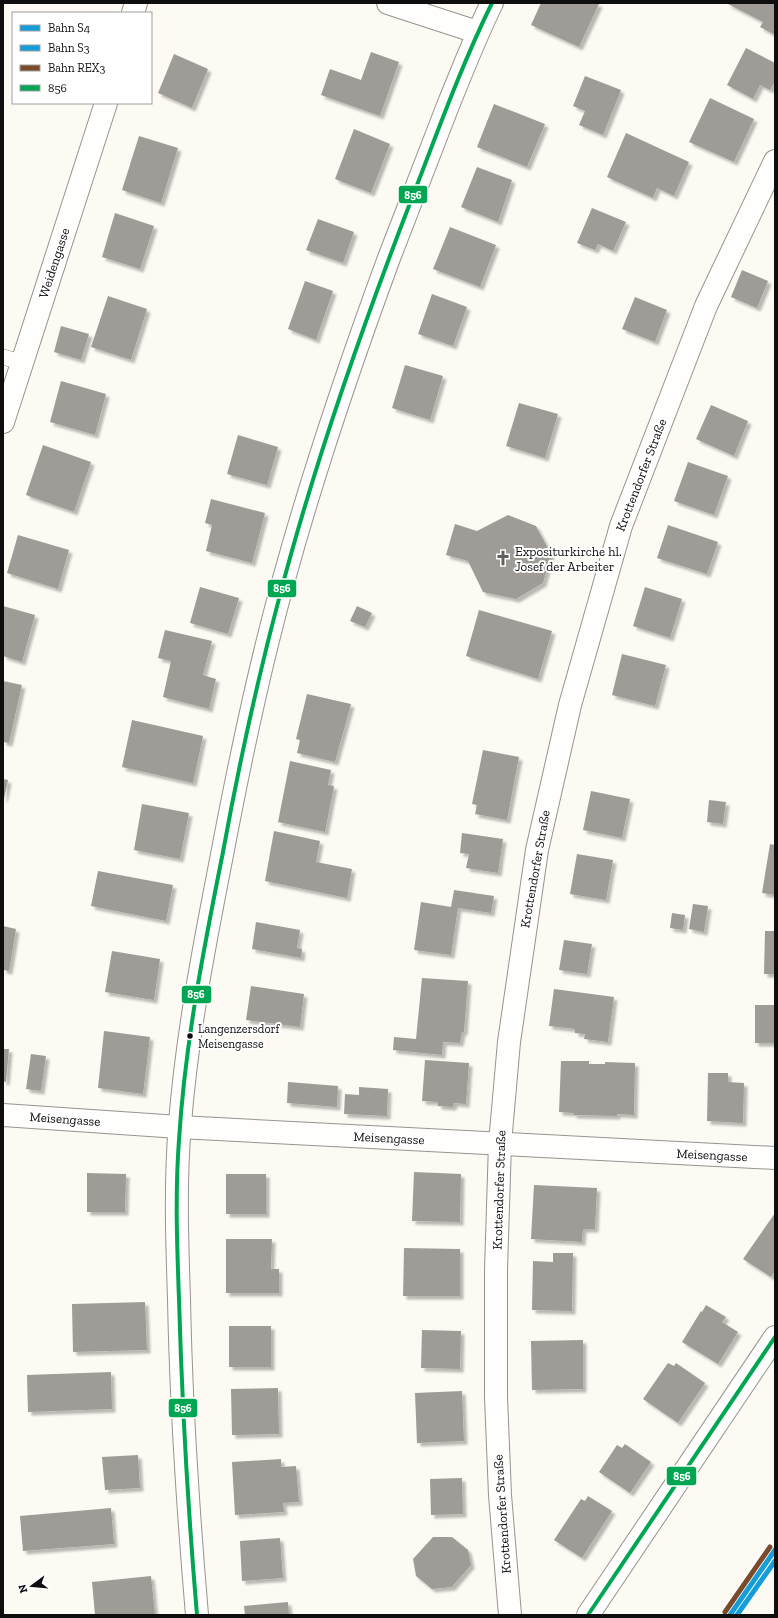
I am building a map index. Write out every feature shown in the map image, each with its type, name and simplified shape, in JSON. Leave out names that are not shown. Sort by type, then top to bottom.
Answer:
[{"type":"street","points":[[388,3],[477,32]]},
{"type":"street","points":[[197,1615],[188,1501],[180,1361],[176,1222],[179,1127],[189,1038],[211,913],[238,770],[272,624],[328,428],[366,320],[421,174],[477,32],[492,3]]},
{"type":"street","name":"Weidengasse","points":[[3,422],[12,360],[106,104]]},
{"type":"street","name":"Krottendorfer Straße","points":[[510,1615],[500,1495],[496,1397],[496,1270],[500,1143],[509,1042],[537,850],[570,705],[621,526],[706,306],[775,161]]},
{"type":"street","name":"Meisengasse","points":[[3,1115],[179,1127],[775,1158]]},
{"type":"street","points":[[588,1615],[775,1337]]},
{"type":"building","points":[[541,3],[599,4],[579,47],[531,25]]},
{"type":"building","points":[[726,3],[775,3],[775,35],[760,27],[763,22]]},
{"type":"building","points":[[746,48],[775,63],[775,81],[770,90],[760,85],[753,99],[727,85]]},
{"type":"building","points":[[371,52],[399,62],[380,116],[321,95],[330,69],[361,80]]},
{"type":"building","points":[[174,54],[208,69],[192,108],[158,93]]},
{"type":"building","points":[[585,76],[621,90],[603,135],[579,125],[585,111],[573,106]]},
{"type":"building","points":[[710,98],[754,119],[734,162],[689,142]]},
{"type":"building","points":[[494,104],[545,124],[527,167],[477,147]]},
{"type":"building","points":[[354,129],[390,144],[371,193],[335,179]]},
{"type":"building","points":[[626,133],[689,162],[674,196],[657,188],[653,198],[607,177]]},
{"type":"building","points":[[139,136],[178,148],[161,203],[122,190]]},
{"type":"building","points":[[477,167],[512,180],[498,222],[461,207]]},
{"type":"building","points":[[592,208],[626,222],[613,251],[598,244],[595,250],[577,243]]},
{"type":"building","points":[[115,213],[154,226],[140,269],[102,257]]},
{"type":"building","points":[[318,219],[354,232],[343,263],[306,250]]},
{"type":"building","points":[[450,227],[496,245],[480,287],[433,269]]},
{"type":"building","points":[[742,270],[768,281],[757,308],[731,297]]},
{"type":"building","points":[[305,281],[333,291],[316,340],[288,329]]},
{"type":"building","points":[[432,294],[467,307],[453,346],[418,334]]},
{"type":"building","points":[[108,296],[147,309],[131,360],[91,347]]},
{"type":"building","points":[[635,297],[667,310],[655,342],[622,329]]},
{"type":"building","points":[[61,326],[89,334],[81,360],[54,352]]},
{"type":"building","points":[[405,365],[443,376],[430,420],[392,408]]},
{"type":"building","points":[[61,381],[106,394],[95,435],[50,422]]},
{"type":"building","points":[[519,403],[558,414],[545,458],[506,446]]},
{"type":"building","points":[[711,405],[748,421],[734,456],[696,439]]},
{"type":"building","points":[[238,435],[278,447],[267,485],[227,474]]},
{"type":"building","points":[[43,445],[91,462],[74,512],[26,495]]},
{"type":"building","points":[[688,462],[728,476],[714,515],[674,501]]},
{"type":"building","points":[[211,499],[265,513],[252,563],[206,551],[212,525],[205,523]]},
{"type":"building","name":"Expositurkirche hl. Josef der Arbeiter","points":[[508,515],[536,526],[551,554],[543,583],[516,599],[483,592],[468,561],[446,555],[455,524],[477,531]]},
{"type":"building","points":[[668,525],[718,542],[707,574],[657,558]]},
{"type":"building","points":[[18,535],[69,550],[58,589],[7,573]]},
{"type":"building","points":[[200,587],[239,598],[228,634],[190,623]]},
{"type":"building","points":[[645,587],[682,599],[670,638],[633,626]]},
{"type":"building","points":[[3,606],[35,615],[22,662],[3,656]]},
{"type":"building","points":[[357,606],[372,613],[365,627],[350,621]]},
{"type":"building","points":[[479,610],[552,631],[538,679],[466,656]]},
{"type":"building","points":[[165,630],[212,641],[203,675],[216,679],[209,709],[163,697],[171,661],[158,658]]},
{"type":"building","points":[[622,654],[666,665],[655,706],[612,695]]},
{"type":"building","points":[[3,681],[22,685],[9,743],[3,742]]},
{"type":"building","points":[[307,694],[351,704],[335,762],[297,753],[300,740],[296,739]]},
{"type":"building","points":[[132,720],[203,736],[193,783],[122,767]]},
{"type":"building","points":[[483,750],[519,757],[507,820],[475,814],[477,805],[472,804]]},
{"type":"building","points":[[290,761],[331,770],[328,785],[334,786],[325,832],[278,822]]},
{"type":"building","points":[[3,779],[8,780],[4,799],[3,799]]},
{"type":"building","points":[[591,791],[630,799],[622,838],[583,830]]},
{"type":"building","points":[[709,800],[726,802],[723,824],[707,822]]},
{"type":"building","points":[[142,804],[189,813],[180,859],[134,850]]},
{"type":"building","points":[[274,831],[320,841],[316,862],[352,869],[347,898],[265,881]]},
{"type":"building","points":[[462,833],[503,839],[498,873],[466,868],[469,854],[460,853]]},
{"type":"building","points":[[770,844],[775,845],[775,895],[762,893]]},
{"type":"building","points":[[577,854],[613,860],[606,900],[570,894]]},
{"type":"building","points":[[98,871],[173,885],[166,921],[91,906]]},
{"type":"building","points":[[454,890],[494,896],[491,913],[458,908],[451,955],[414,950],[421,902],[451,907]]},
{"type":"building","points":[[693,904],[708,906],[704,932],[689,929]]},
{"type":"building","points":[[672,913],[685,915],[683,930],[670,928]]},
{"type":"building","points":[[256,922],[300,930],[297,948],[302,949],[301,958],[252,949]]},
{"type":"building","points":[[3,926],[16,929],[9,971],[3,970]]},
{"type":"building","points":[[765,931],[775,931],[775,974],[764,974]]},
{"type":"building","points":[[564,940],[592,944],[587,974],[559,970]]},
{"type":"building","points":[[112,951],[160,959],[154,1000],[105,992]]},
{"type":"building","points":[[422,978],[468,981],[464,1032],[462,1032],[460,1043],[443,1042],[442,1055],[393,1050],[394,1037],[416,1039]]},
{"type":"building","points":[[251,986],[304,994],[300,1027],[246,1020]]},
{"type":"building","points":[[554,989],[614,997],[608,1042],[584,1039],[585,1034],[575,1033],[575,1029],[549,1026]]},
{"type":"building","points":[[755,1005],[775,1005],[775,1043],[755,1043]]},
{"type":"building","points":[[104,1031],[150,1037],[143,1094],[98,1088]]},
{"type":"building","points":[[3,1049],[9,1049],[6,1082],[3,1081]]},
{"type":"building","points":[[31,1054],[46,1056],[41,1091],[26,1089]]},
{"type":"building","points":[[425,1060],[469,1063],[466,1104],[454,1103],[453,1107],[438,1106],[438,1102],[422,1101]]},
{"type":"building","points":[[561,1061],[589,1061],[589,1064],[605,1064],[605,1062],[635,1063],[634,1115],[573,1115],[574,1113],[559,1112]]},
{"type":"building","points":[[708,1073],[728,1073],[728,1082],[744,1083],[743,1123],[707,1121]]},
{"type":"building","points":[[288,1082],[338,1086],[337,1107],[287,1103]]},
{"type":"building","points":[[359,1087],[388,1089],[387,1116],[344,1114],[345,1094],[359,1095]]},
{"type":"building","points":[[414,1172],[461,1174],[460,1222],[412,1221]]},
{"type":"building","points":[[87,1173],[126,1174],[125,1212],[87,1212]]},
{"type":"building","points":[[226,1174],[266,1174],[266,1214],[226,1214]]},
{"type":"building","points":[[534,1185],[597,1188],[595,1229],[583,1229],[582,1242],[531,1239]]},
{"type":"building","points":[[775,1213],[775,1271],[771,1277],[743,1259]]},
{"type":"building","points":[[226,1239],[272,1239],[271,1269],[279,1269],[279,1293],[226,1293]]},
{"type":"building","points":[[404,1248],[460,1249],[460,1296],[403,1296]]},
{"type":"building","points":[[553,1253],[573,1253],[572,1311],[532,1310],[533,1261],[553,1262]]},
{"type":"building","points":[[145,1302],[147,1350],[73,1352],[72,1304]]},
{"type":"building","points":[[706,1305],[726,1317],[722,1322],[738,1332],[718,1364],[682,1342]]},
{"type":"building","points":[[229,1326],[271,1326],[271,1367],[229,1367]]},
{"type":"building","points":[[422,1330],[461,1331],[460,1369],[421,1368]]},
{"type":"building","points":[[583,1340],[583,1389],[532,1390],[531,1341]]},
{"type":"building","points":[[668,1363],[674,1366],[676,1363],[705,1383],[678,1423],[643,1399]]},
{"type":"building","points":[[111,1372],[112,1409],[28,1412],[27,1375]]},
{"type":"building","points":[[278,1388],[279,1434],[232,1435],[231,1389]]},
{"type":"building","points":[[462,1391],[464,1441],[417,1443],[415,1393]]},
{"type":"building","points":[[625,1444],[651,1462],[630,1493],[599,1472],[617,1445],[622,1448]]},
{"type":"building","points":[[138,1455],[140,1488],[105,1490],[102,1457]]},
{"type":"building","points":[[281,1459],[281,1467],[296,1466],[299,1502],[283,1503],[284,1512],[235,1515],[232,1462]]},
{"type":"building","points":[[462,1478],[463,1514],[431,1515],[430,1479]]},
{"type":"building","points":[[588,1496],[612,1511],[582,1558],[554,1540],[581,1499],[585,1501]]},
{"type":"building","points":[[111,1508],[114,1544],[23,1551],[20,1516]]},
{"type":"building","points":[[433,1537],[452,1537],[468,1550],[471,1565],[452,1587],[432,1589],[416,1576],[413,1559]]},
{"type":"building","points":[[280,1538],[283,1578],[242,1581],[240,1541]]},
{"type":"building","points":[[151,1576],[155,1615],[95,1615],[92,1582]]},
{"type":"building","points":[[288,1602],[289,1615],[245,1615],[244,1606]]},
{"type":"rail line","name":"REX3","points":[[725,1612],[770,1547]]},
{"type":"rail line","name":"S4","points":[[730,1615],[775,1550]]},
{"type":"rail line","name":"S3","points":[[737,1615],[775,1561]]},
{"type":"transit line","name":"856","points":[[197,1615],[180,1338],[177,1200],[182,1104],[202,959],[249,721],[281,591],[308,495],[355,352],[389,258],[458,80],[492,3]]},
{"type":"transit line","name":"856","points":[[588,1615],[775,1337]]},
{"type":"place","name":"Expositurkirche hl. Josef der Arbeiter","points":[[503,558]]},
{"type":"place","name":"Langenzersdorf Meisengasse","points":[[190,1036]]}]
